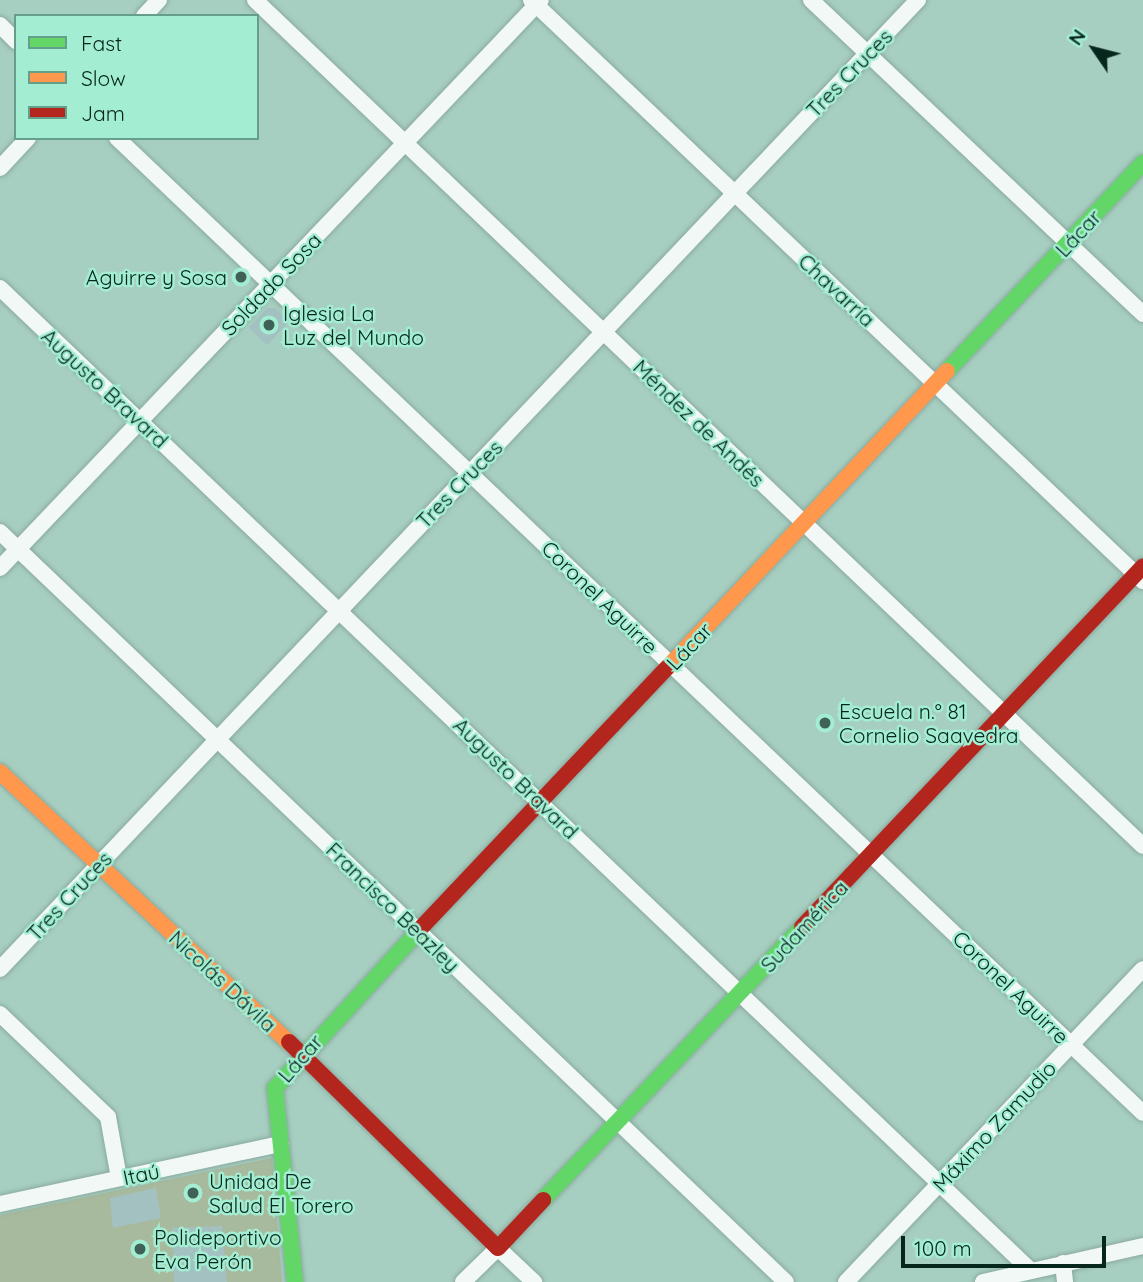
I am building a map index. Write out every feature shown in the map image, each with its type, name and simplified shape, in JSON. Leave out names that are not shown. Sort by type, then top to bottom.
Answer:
[{"type":"street","points":[[146,14],[159,0]]},
{"type":"street","name":"Méndez de Andés","points":[[255,0],[1143,846]]},
{"type":"street","points":[[811,0],[1143,314]]},
{"type":"street","name":"Tres Cruces","points":[[0,969],[918,0]]},
{"type":"street","name":"Soldado Sosa","points":[[0,568],[536,2]]},
{"type":"street","name":"Chavarría","points":[[536,2],[734,193],[1141,574]]},
{"type":"street","points":[[0,25],[14,39]]},
{"type":"street","points":[[0,168],[26,140]]},
{"type":"street","name":"Coronel Aguirre","points":[[119,140],[1143,1113]]},
{"type":"street","name":"Lácar","points":[[295,1282],[275,1088],[417,930],[672,666],[1143,163]]},
{"type":"street","name":"Augusto Bravard","points":[[0,288],[1031,1270]]},
{"type":"street","name":"Francisco Beazley","points":[[0,532],[786,1282]]},
{"type":"street","name":"Sudamérica","points":[[463,1282],[1141,574]]},
{"type":"street","name":"Nicolás Dávila","points":[[0,772],[302,1055],[534,1282]]},
{"type":"street","name":"Máximo Zamudio","points":[[846,1282],[1143,969]]},
{"type":"street","points":[[0,1014],[108,1117],[119,1178]]},
{"type":"street","name":"Itaú","points":[[0,1204],[281,1144]]},
{"type":"street","points":[[983,1282],[1143,1246]]},
{"type":"street","points":[[1063,1263],[1065,1282]]},
{"type":"green space","name":"Polideportivo Eva Perón","points":[[272,1158],[282,1282],[0,1282],[0,1215]]},
{"type":"building","name":"Iglesia La Luz del Mundo","points":[[267,308],[275,308],[289,322],[267,345],[249,328]]},
{"type":"building","points":[[156,1188],[161,1218],[113,1228],[110,1198]]},
{"type":"building","points":[[222,1226],[227,1282],[174,1282],[172,1228]]},
{"type":"traffic: fast","points":[[947,371],[1143,163]]},
{"type":"traffic: fast","points":[[543,1200],[802,927]]},
{"type":"traffic: fast","points":[[295,1282],[275,1088],[420,929]]},
{"type":"traffic: slow","points":[[667,668],[947,371]]},
{"type":"traffic: slow","points":[[0,772],[289,1042]]},
{"type":"traffic: jam","points":[[802,927],[1143,567]]},
{"type":"traffic: jam","points":[[420,929],[667,668]]},
{"type":"traffic: jam","points":[[289,1042],[498,1248],[543,1200]]},
{"type":"place","name":"Aguirre y Sosa","points":[[241,277]]},
{"type":"place","name":"Iglesia La Luz del Mundo","points":[[269,325]]},
{"type":"place","name":"Escuela n.° 81 Cornelio Saavedra","points":[[825,723]]},
{"type":"place","name":"Unidad De Salud El Torero","points":[[193,1193]]},
{"type":"place","name":"Polideportivo Eva Perón","points":[[140,1249]]}]
